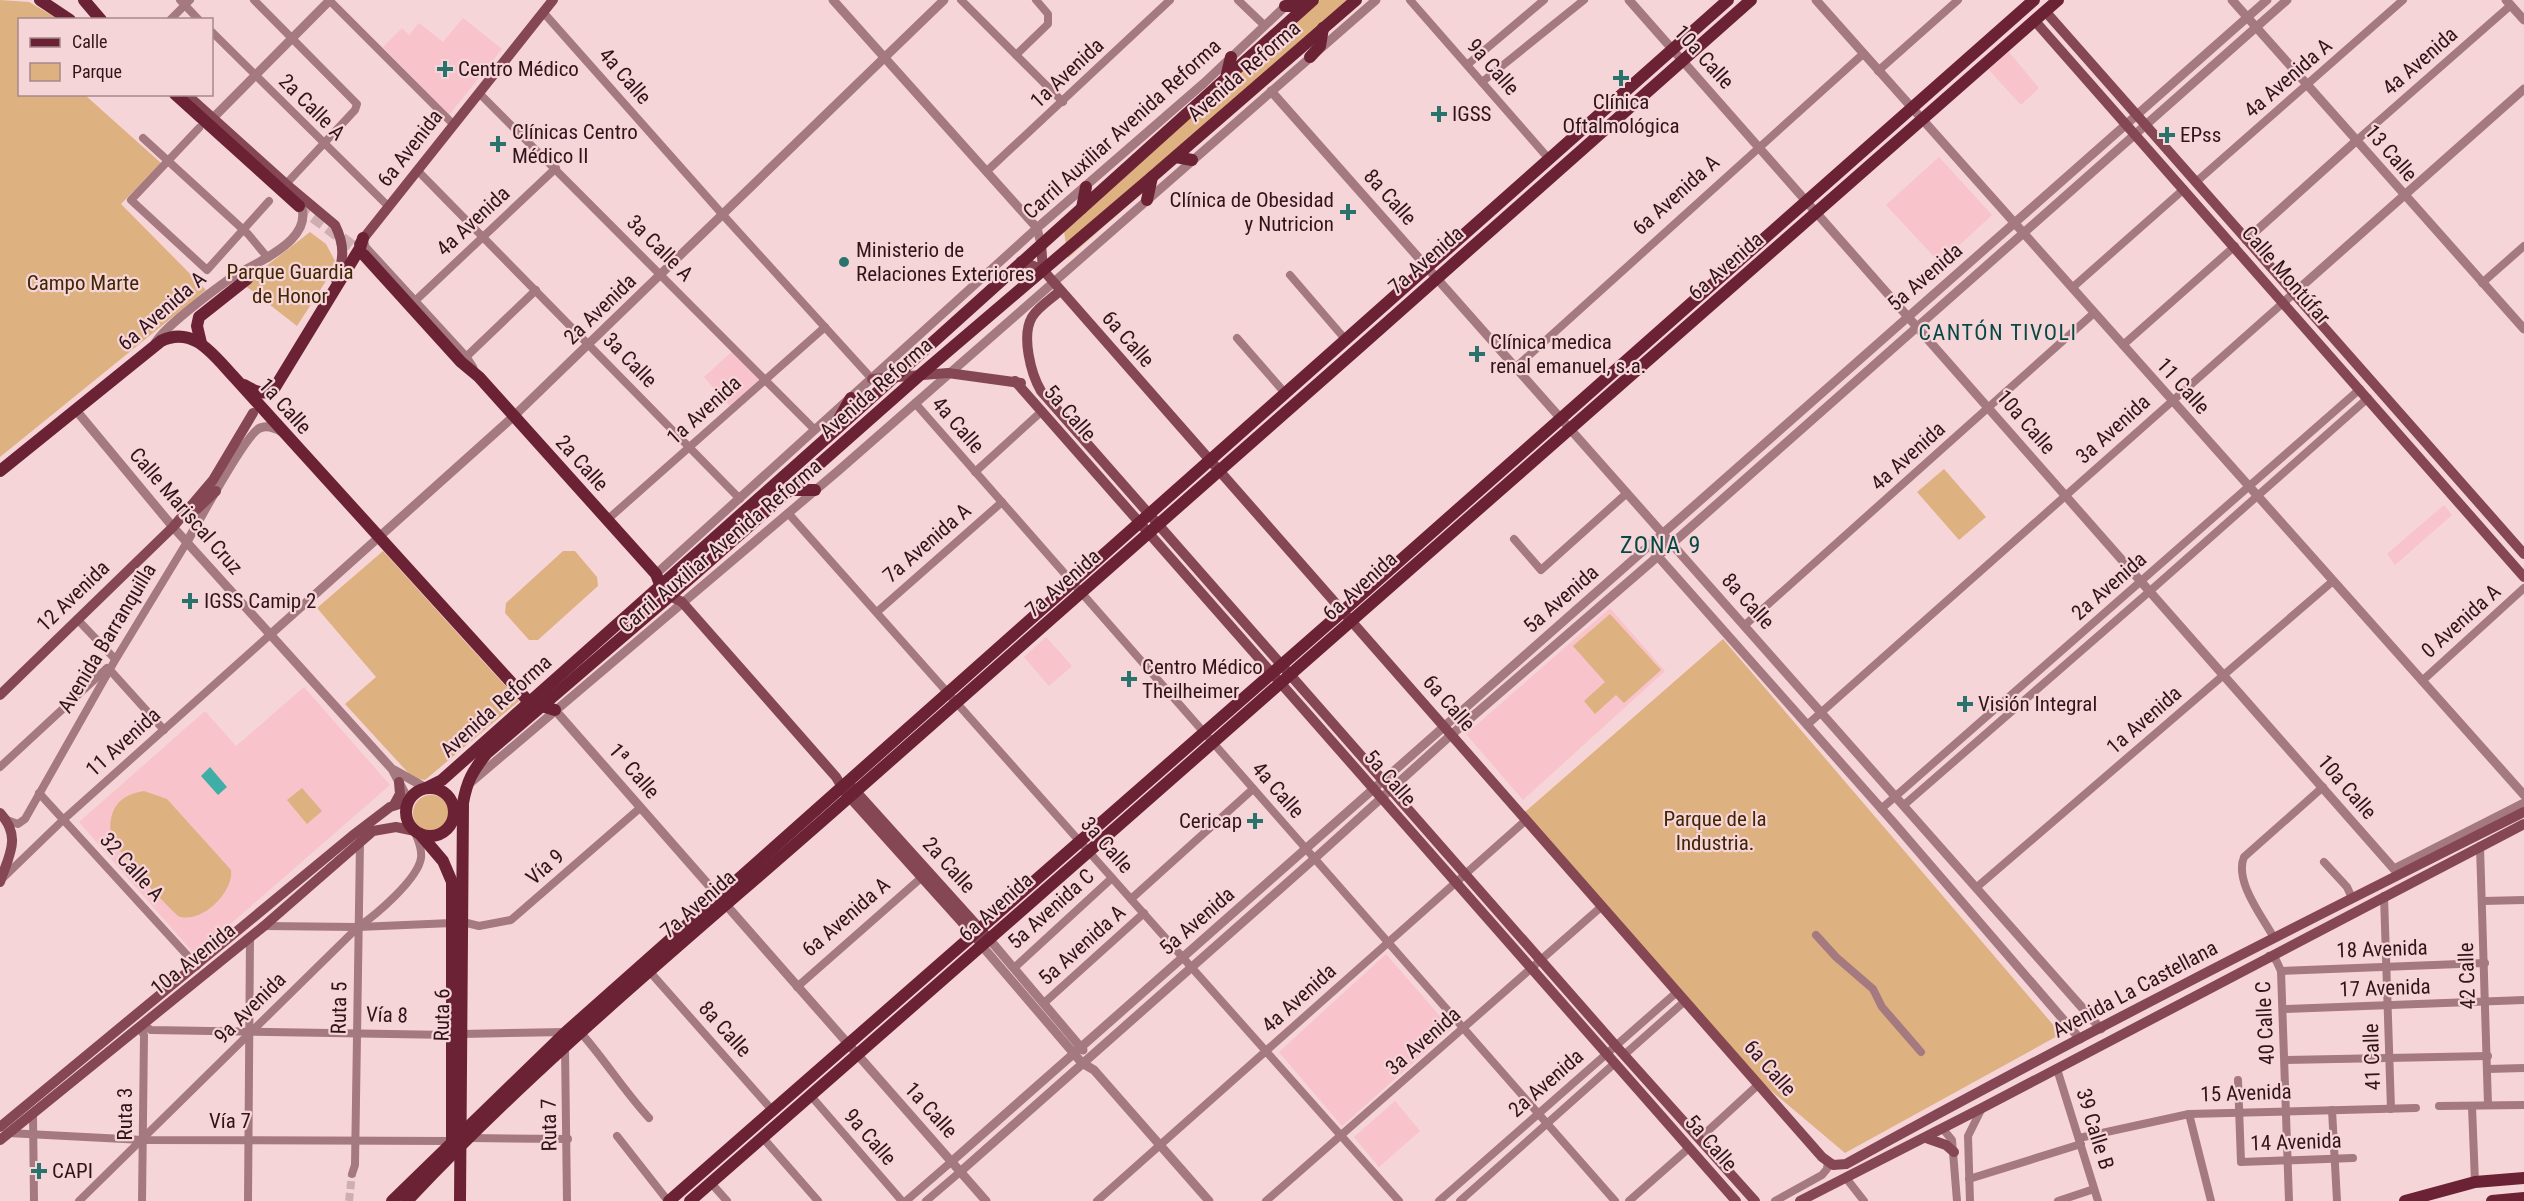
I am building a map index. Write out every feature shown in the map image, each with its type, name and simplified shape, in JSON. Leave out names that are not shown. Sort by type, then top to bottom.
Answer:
[{"type":"main road","points":[[40,0],[67,18]]},
{"type":"main road","points":[[84,0],[97,15]]},
{"type":"main road","name":"6a Avenida","points":[[274,380],[363,238],[553,0]]},
{"type":"main road","name":"7a Avenida","points":[[392,1201],[459,1144],[650,972],[722,901],[846,787],[952,697],[1082,593],[1154,530],[1285,393],[1728,0]]},
{"type":"main road","name":"7a Avenida","points":[[952,697],[1072,582],[1437,277],[1751,0]]},
{"type":"main road","name":"6a Avenida","points":[[690,1201],[1285,679],[1347,616],[1560,418],[1911,108],[2020,4],[2035,0]]},
{"type":"main road","name":"Calle Montúfar","points":[[2035,0],[2524,554]]},
{"type":"main road","name":"6a Avenida","points":[[668,1201],[1276,668],[1347,616],[1569,428],[2058,0]]},
{"type":"main road","name":"Avenida Reforma","points":[[463,830],[463,803],[468,777],[486,754],[676,596],[790,490],[920,375],[1176,157],[1353,1]]},
{"type":"main road","points":[[1288,3],[1310,3]]},
{"type":"main road","name":"Avenida Reforma","points":[[426,788],[442,780],[661,579],[830,435],[1310,3]]},
{"type":"main road","name":"Calle Montúfar","points":[[2020,4],[2524,577]]},
{"type":"main road","points":[[1310,57],[1320,46],[1323,28]]},
{"type":"main road","points":[[1226,78],[1231,57]]},
{"type":"main road","points":[[177,96],[300,205]]},
{"type":"main road","points":[[188,96],[289,187],[335,225],[340,234],[343,258],[336,280]]},
{"type":"main road","points":[[1176,157],[1192,160]]},
{"type":"main road","points":[[1147,200],[1152,177]]},
{"type":"main road","points":[[1082,208],[1086,187]]},
{"type":"main road","points":[[234,377],[260,393],[274,389],[360,248],[363,238]]},
{"type":"main road","points":[[1041,244],[1043,270]]},
{"type":"main road","name":"2a Calle","points":[[364,255],[461,362],[479,377],[661,579],[664,594],[676,596],[986,943]]},
{"type":"main road","name":"6a Calle","points":[[1021,261],[1043,270],[1448,730],[1525,821],[1828,1161]]},
{"type":"main road","points":[[201,343],[197,326],[199,318],[247,279]]},
{"type":"main road","name":"5a Calle","points":[[1060,291],[1036,313],[1029,325],[1032,370],[1041,391],[1154,530],[1276,668],[1374,789],[1736,1201]]},
{"type":"main road","points":[[150,350],[165,339],[176,335],[201,343]]},
{"type":"main road","name":"1a Calle","points":[[201,343],[379,537]]},
{"type":"main road","name":"6a Avenida A","points":[[75,409],[150,350]]},
{"type":"main road","name":"5a Calle","points":[[872,379],[948,373],[1016,381],[1041,391]]},
{"type":"main road","name":"5a Calle","points":[[1016,381],[1145,519]]},
{"type":"main road","points":[[830,435],[850,398]]},
{"type":"main road","points":[[0,471],[75,409]]},
{"type":"main road","points":[[173,526],[213,480],[253,413]]},
{"type":"main road","points":[[790,490],[814,490]]},
{"type":"main road","points":[[173,526],[184,521],[216,491]]},
{"type":"main road","name":"12 Avenida","points":[[0,695],[173,526]]},
{"type":"main road","points":[[379,537],[529,702],[555,710]]},
{"type":"main road","name":"5a Calle","points":[[1285,679],[1383,781],[1755,1201]]},
{"type":"main road","points":[[393,806],[400,794],[399,782]]},
{"type":"main road","name":"2a Calle","points":[[846,787],[921,878],[977,932]]},
{"type":"main road","points":[[463,803],[454,818],[447,830],[441,834],[427,836],[417,832],[407,819],[409,801],[413,795],[426,788],[438,789],[448,795],[454,806],[454,818],[463,830]]},
{"type":"main road","name":"10a Avenida","points":[[2,1135],[197,966],[352,836],[393,806],[409,801]]},
{"type":"main road","name":"Avenida La Castellana","points":[[1828,1161],[1836,1165],[1846,1164],[2274,938],[2524,812]]},
{"type":"main road","name":"Avenida Barranquilla","points":[[0,881],[14,842],[13,832],[3,817]]},
{"type":"main road","name":"Avenida La Castellana","points":[[1800,1201],[1926,1138],[2524,824]]},
{"type":"main road","name":"10a Avenida","points":[[2,1135],[33,1114],[144,1025],[379,828],[396,826],[417,832]]},
{"type":"main road","name":"Ruta 6","points":[[460,1201],[456,1034],[458,923],[463,830]]},
{"type":"main road","name":"Ruta 6","points":[[417,832],[438,853],[448,872],[452,882],[458,923]]},
{"type":"main road","points":[[2355,896],[2373,880],[2394,868]]},
{"type":"main road","name":"7a Avenida","points":[[407,1201],[551,1045],[722,901]]},
{"type":"main road","points":[[2246,953],[2269,956]]},
{"type":"main road","points":[[144,1025],[152,1014],[196,977],[199,973],[197,966]]},
{"type":"main road","points":[[2065,1064],[2094,1042],[2101,1029]]},
{"type":"main road","points":[[2065,1064],[2081,1044],[2080,1039]]},
{"type":"main road","points":[[1936,1115],[1934,1123],[1943,1129]]},
{"type":"main road","points":[[1926,1138],[1946,1145],[1954,1152]]},
{"type":"main road","points":[[2405,1201],[2475,1182],[2524,1178]]},
{"type":"main road","points":[[2492,1201],[2524,1198]]},
{"type":"street","points":[[255,0],[357,104],[355,110],[324,143],[289,187]]},
{"type":"street","points":[[213,118],[329,0],[453,124]]},
{"type":"street","points":[[833,0],[1037,228],[1041,244]]},
{"type":"street","name":"2a Avenida","points":[[272,633],[514,416],[944,0]]},
{"type":"street","points":[[961,0],[1063,102]]},
{"type":"street","points":[[1017,55],[1050,20],[1048,14],[1036,0]]},
{"type":"street","name":"1a Avenida","points":[[987,171],[1170,0]]},
{"type":"street","points":[[1238,0],[1264,26]]},
{"type":"street","name":"Carril Auxiliar Avenida Reforma","points":[[466,787],[555,710],[676,596],[788,513],[1376,0]]},
{"type":"street","name":"9a Calle","points":[[1410,0],[1549,159]]},
{"type":"street","points":[[1467,65],[1544,0]]},
{"type":"street","points":[[1482,82],[1584,0]]},
{"type":"street","name":"10a Calle","points":[[1629,0],[2394,868]]},
{"type":"street","name":"11 Calle","points":[[1816,0],[2524,795]]},
{"type":"street","points":[[1878,70],[1958,0]]},
{"type":"street","name":"13 Calle","points":[[2232,0],[2524,329]]},
{"type":"street","name":"5a Avenida","points":[[926,1201],[1391,790],[1448,730],[1648,546],[2267,0]]},
{"type":"street","name":"5a Avenida","points":[[904,1201],[1383,781],[1658,556],[2287,0]]},
{"type":"street","name":"4a Avenida A","points":[[2196,182],[2403,0]]},
{"type":"street","points":[[172,18],[185,2],[197,18]]},
{"type":"street","name":"Carril Auxiliar Avenida Reforma","points":[[661,579],[740,499],[815,430],[1037,228],[1231,57],[1288,3]]},
{"type":"street","points":[[2509,3],[2524,20]]},
{"type":"street","name":"4a Avenida","points":[[2246,240],[2509,3]]},
{"type":"street","name":"4a Calle","points":[[543,12],[872,379]]},
{"type":"street","name":"2a Calle A","points":[[213,33],[388,206]]},
{"type":"street","name":"6a Avenida A","points":[[1516,367],[1863,54]]},
{"type":"street","name":"3a Avenida","points":[[1807,725],[2524,89]]},
{"type":"street","name":"8a Calle","points":[[1271,91],[2101,1029]]},
{"type":"street","name":"3a Calle A","points":[[479,93],[815,430]]},
{"type":"street","points":[[199,128],[131,200],[207,270],[269,201]]},
{"type":"street","points":[[143,138],[243,230],[268,258]]},
{"type":"street","name":"4a Avenida","points":[[415,301],[556,168]]},
{"type":"street","name":"3a Calle","points":[[417,170],[740,499]]},
{"type":"street","name":"6a Avenida A","points":[[150,350],[164,332],[229,279],[268,258],[297,234],[303,221],[300,205],[289,187]]},
{"type":"street","points":[[2072,288],[2184,189]]},
{"type":"street","name":"2a Calle","points":[[363,238],[365,247],[466,357],[479,377]]},
{"type":"street","points":[[2122,345],[2235,246]]},
{"type":"street","points":[[2482,283],[2524,246]]},
{"type":"street","points":[[1290,275],[1346,339]]},
{"type":"street","points":[[466,357],[536,290]]},
{"type":"street","name":"4a Avenida","points":[[1745,625],[2094,313]]},
{"type":"street","name":"1a Avenida","points":[[607,520],[825,327]]},
{"type":"street","points":[[1237,338],[1285,393]]},
{"type":"street","name":"2a Avenida","points":[[1900,801],[2360,389]]},
{"type":"street","name":"2a Avenida","points":[[1881,809],[1900,801],[2150,591],[2368,398]]},
{"type":"street","name":"4a Calle","points":[[915,403],[1615,1201]]},
{"type":"street","name":"Calle Mariscal Cruz","points":[[75,409],[187,542],[272,633],[392,769],[409,801]]},
{"type":"street","name":"7a Avenida A","points":[[975,472],[1042,411]]},
{"type":"street","points":[[1796,416],[1805,425]]},
{"type":"street","name":"Avenida Barranquilla","points":[[3,817],[18,824],[25,819],[113,664],[254,431],[266,427],[282,432]]},
{"type":"street","points":[[1514,538],[1542,570],[1627,493]]},
{"type":"street","name":"7a Avenida A","points":[[877,612],[1002,502]]},
{"type":"street","name":"3a Calle","points":[[788,513],[1399,1201]]},
{"type":"street","name":"8a Calle","points":[[1648,546],[1881,809],[2080,1039]]},
{"type":"street","name":"1a Avenida","points":[[1977,887],[2333,581]]},
{"type":"street","name":"0 Avenida A","points":[[2422,681],[2524,588]]},
{"type":"street","points":[[77,620],[164,730]]},
{"type":"street","name":"11 Avenida","points":[[0,881],[64,819],[272,633]]},
{"type":"street","points":[[0,767],[113,664]]},
{"type":"street","name":"1ª Calle","points":[[555,710],[847,1044]]},
{"type":"street","name":"Calle Mariscal Cruz","points":[[392,769],[426,788]]},
{"type":"street","points":[[2274,938],[2242,880],[2240,867],[2244,857],[2323,787]]},
{"type":"street","points":[[1131,899],[1253,789]]},
{"type":"street","name":"32 Calle A","points":[[39,793],[197,966]]},
{"type":"street","points":[[2394,868],[2524,803]]},
{"type":"street","name":"Vía 9","points":[[264,926],[358,927],[458,923],[479,926],[511,920],[640,808]]},
{"type":"street","name":"4a Avenida","points":[[1097,1201],[1525,821]]},
{"type":"street","name":"9a Avenida","points":[[79,1201],[250,1032],[412,877],[422,855],[417,832]]},
{"type":"street","name":"Ruta 5","points":[[352,1174],[355,1165],[360,843]]},
{"type":"street","name":"42 Calle","points":[[2480,846],[2488,1106]]},
{"type":"street","points":[[2324,862],[2355,896]]},
{"type":"street","name":"6a Avenida A","points":[[797,987],[921,878]]},
{"type":"street","name":"5a Avenida C","points":[[1014,968],[1112,878]]},
{"type":"street","name":"41 Calle","points":[[2384,896],[2391,1109]]},
{"type":"street","points":[[2483,901],[2524,900]]},
{"type":"street","name":"3a Avenida","points":[[1266,1201],[1601,907]]},
{"type":"street","name":"5a Avenida A","points":[[1044,1003],[1144,913]]},
{"type":"street","points":[[1816,935],[1836,957],[1873,989],[1882,1007],[1921,1052]]},
{"type":"street","points":[[248,1201],[250,938]]},
{"type":"street","name":"2a Calle","points":[[986,943],[1014,968],[1044,1003],[1077,1050]]},
{"type":"street","name":"2a Calle","points":[[986,943],[1209,1201]]},
{"type":"street","name":"40 Calle C","points":[[2269,956],[2276,960],[2281,971],[2289,1201]]},
{"type":"street","name":"18 Avenida","points":[[2281,971],[2485,963]]},
{"type":"street","name":"8a Calle","points":[[650,972],[772,1110]]},
{"type":"street","points":[[1153,983],[1161,993]]},
{"type":"street","name":"2a Avenida","points":[[1440,1201],[1677,992]]},
{"type":"street","name":"17 Avenida","points":[[2283,1010],[2524,1000]]},
{"type":"street","points":[[1624,1055],[1685,1001]]},
{"type":"street","name":"Vía 8","points":[[144,1025],[151,1030],[250,1032],[456,1034],[566,1032]]},
{"type":"street","name":"Ruta 3","points":[[142,1201],[144,1025]]},
{"type":"street","points":[[534,1032],[551,1045]]},
{"type":"street","points":[[581,1033],[649,1118]]},
{"type":"street","name":"1a Calle","points":[[847,1044],[986,1201]]},
{"type":"street","name":"Ruta 7","points":[[565,1048],[568,1139],[567,1201]]},
{"type":"street","points":[[2285,1060],[2488,1056]]},
{"type":"street","name":"2a Avenida","points":[[1460,1201],[1615,1063]]},
{"type":"street","name":"39 Calle B","points":[[2065,1064],[2080,1141],[2098,1201]]},
{"type":"street","points":[[2488,1069],[2524,1068]]},
{"type":"street","points":[[2238,1080],[2239,1113]]},
{"type":"street","points":[[1699,1139],[1759,1084]]},
{"type":"street","name":"9a Calle","points":[[811,1096],[904,1201]]},
{"type":"street","points":[[2439,1106],[2524,1105]]},
{"type":"street","points":[[2472,1107],[2475,1182]]},
{"type":"street","points":[[1970,1201],[1968,1136],[1982,1108]]},
{"type":"street","name":"15 Avenida","points":[[1969,1179],[2080,1141],[2189,1114],[2416,1108]]},
{"type":"street","points":[[2332,1110],[2337,1201]]},
{"type":"street","name":"14 Avenida","points":[[2239,1113],[2241,1162],[2353,1158]]},
{"type":"street","points":[[33,1114],[34,1201]]},
{"type":"street","points":[[2189,1114],[2211,1201]]},
{"type":"street","points":[[1943,1129],[1952,1140],[1958,1201]]},
{"type":"street","name":"Vía 7","points":[[2,1135],[34,1134],[143,1140],[355,1140],[459,1144],[568,1139]]},
{"type":"street","points":[[616,1136],[668,1201]]},
{"type":"street","points":[[763,1138],[818,1201]]},
{"type":"street","points":[[1629,1201],[1689,1148]]},
{"type":"street","points":[[1775,1201],[1822,1175],[1827,1169],[1828,1161]]},
{"type":"street","points":[[1846,1178],[1864,1201]]},
{"type":"street","points":[[711,1183],[727,1201]]},
{"type":"street","points":[[2058,1201],[2094,1189]]},
{"type":"shaded area","name":"Centro Médico","points":[[463,18],[502,49],[449,115],[383,47],[402,28],[409,35],[419,23],[443,42]]},
{"type":"shaded area","points":[[2008,51],[2039,88],[2021,105],[1988,69]]},
{"type":"shaded area","points":[[1939,157],[1992,215],[1940,263],[1886,205]]},
{"type":"shaded area","points":[[736,348],[762,377],[730,406],[704,377]]},
{"type":"shaded area","points":[[2444,505],[2452,515],[2395,565],[2387,554]]},
{"type":"shaded area","points":[[1610,608],[1665,671],[1523,800],[1466,734]]},
{"type":"shaded area","points":[[1046,637],[1072,666],[1049,686],[1024,657]]},
{"type":"shaded area","points":[[304,687],[390,785],[195,955],[79,822],[205,711],[236,746]]},
{"type":"shaded area","points":[[1386,954],[1451,1029],[1342,1126],[1279,1052]]},
{"type":"shaded area","points":[[1395,1101],[1420,1131],[1379,1167],[1354,1137]]},
{"type":"green space","name":"Campo Marte","points":[[0,0],[29,2],[56,18],[18,18],[18,96],[86,96],[161,163],[121,204],[206,290],[0,457]]},
{"type":"green space","points":[[1320,0],[1362,0],[1068,258],[1064,231]]},
{"type":"green space","name":"Parque Guardia de Honor","points":[[310,232],[326,244],[335,261],[326,281],[297,326],[243,284]]},
{"type":"green space","points":[[1944,469],[1986,517],[1959,540],[1917,492]]},
{"type":"green space","points":[[383,551],[519,701],[425,780],[413,778],[345,704],[376,677],[317,608]]},
{"type":"green space","points":[[563,551],[575,551],[597,577],[598,586],[538,640],[529,640],[505,613],[506,603]]},
{"type":"green space","points":[[1610,614],[1661,670],[1624,703],[1616,695],[1595,714],[1584,701],[1605,682],[1573,646]]},
{"type":"green space","name":"Parque de la Industria.","points":[[1723,639],[2061,1034],[1845,1153],[1762,1083],[1525,812]]},
{"type":"green space","points":[[302,788],[322,811],[307,824],[287,800]]},
{"type":"green space","points":[[144,791],[167,799],[231,870],[231,879],[222,897],[206,911],[196,916],[187,918],[178,916],[130,864],[111,833],[111,819],[116,806],[128,796]]},
{"type":"green space","points":[[431,795],[444,800],[449,813],[444,826],[431,831],[418,826],[413,813],[418,800]]},
{"type":"water","points":[[210,767],[227,787],[218,795],[201,776]]},
{"type":"tunnel","points":[[299,206],[364,255]]},
{"type":"tunnel","points":[[349,1201],[352,1174]]},
{"type":"place","name":"Centro Médico","points":[[445,69]]},
{"type":"place","name":"Clínica Oftalmológica","points":[[1621,78]]},
{"type":"place","name":"IGSS","points":[[1439,114]]},
{"type":"place","name":"EPss","points":[[2167,135]]},
{"type":"place","name":"Clínicas Centro Médico II","points":[[498,144]]},
{"type":"place","name":"Clínica de Obesidad y Nutricion","points":[[1348,212]]},
{"type":"place","name":"Ministerio de Relaciones Exteriores","points":[[844,262]]},
{"type":"place","name":"Clínica medica renal emanuel, s.a.","points":[[1477,354]]},
{"type":"place","name":"IGSS Camip 2","points":[[190,601]]},
{"type":"place","name":"Centro Médico Theilheimer","points":[[1129,679]]},
{"type":"place","name":"Visión Integral","points":[[1965,704]]},
{"type":"place","name":"Cericap","points":[[1255,821]]},
{"type":"place","name":"CAPI","points":[[39,1171]]},
{"type":"district","name":"CANTÓN TIVOLI","points":[[1998,332]]},
{"type":"district","name":"ZONA 9","points":[[1661,545]]}]
